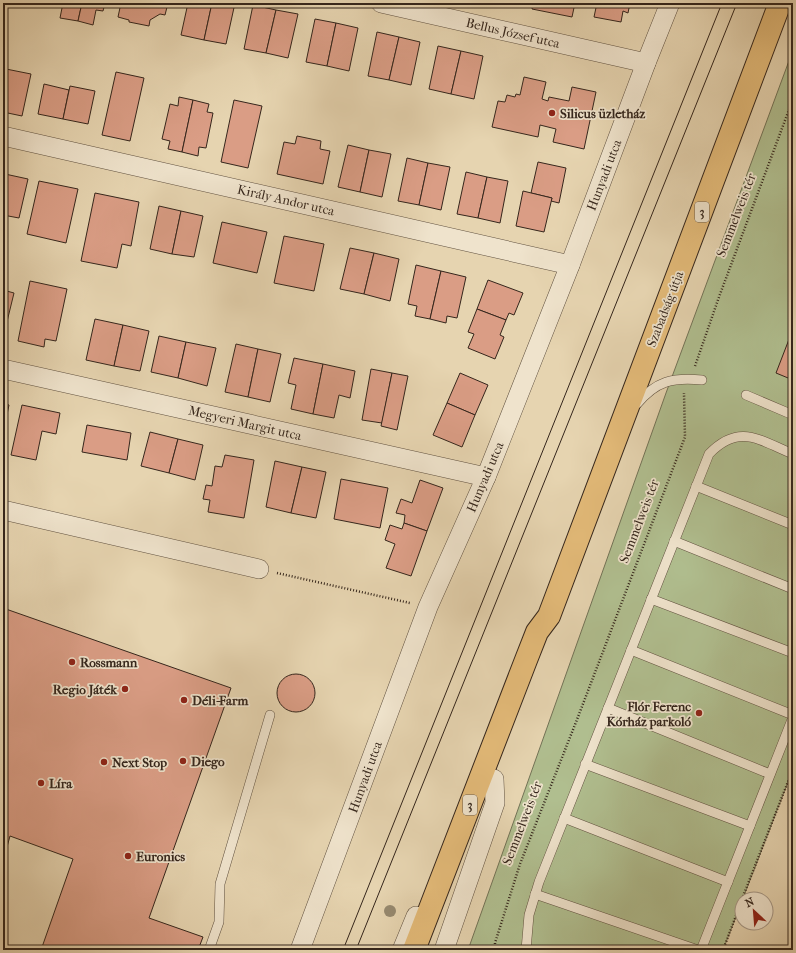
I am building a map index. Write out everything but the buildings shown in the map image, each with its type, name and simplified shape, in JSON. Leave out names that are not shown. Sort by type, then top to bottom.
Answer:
[{"type":"main road","name":"Szabadság útja","points":[[549,616],[780,3]]},
{"type":"main road","name":"3","points":[[414,950],[537,632],[549,616]]},
{"type":"main road","name":"3","points":[[428,950],[550,636],[549,616]]},
{"type":"street","name":"Bellus József utca","points":[[381,3],[646,63]]},
{"type":"street","name":"Hunyadi utca","points":[[300,950],[428,607],[486,477],[570,265],[670,3]]},
{"type":"street","name":"Király Andor utca","points":[[3,136],[570,265]]},
{"type":"street","name":"Megyeri Margit utca","points":[[3,369],[486,477]]},
{"type":"street","points":[[3,510],[258,569]]},
{"type":"street","points":[[402,950],[511,677],[526,660]]},
{"type":"street","points":[[444,950],[495,803],[494,779]]},
{"type":"lane","points":[[623,420],[646,393],[657,385],[671,380],[702,380]]},
{"type":"lane","points":[[746,395],[793,415]]},
{"type":"lane","points":[[526,950],[529,915],[539,882],[709,454],[722,442],[739,436],[749,436],[793,454]]},
{"type":"lane","points":[[696,486],[793,524]]},
{"type":"lane","points":[[674,541],[793,589]]},
{"type":"lane","points":[[651,599],[793,653]]},
{"type":"lane","points":[[535,894],[700,950],[793,716],[630,650]]},
{"type":"lane","points":[[608,708],[770,774]]},
{"type":"lane","points":[[209,950],[219,922],[220,884],[270,715]]},
{"type":"lane","points":[[585,764],[750,826]]},
{"type":"lane","points":[[564,818],[728,882]]},
{"type":"path","name":"Semmelweis tér","points":[[495,950],[495,943],[520,864],[685,437],[684,394],[793,99]]},
{"type":"path","points":[[258,569],[428,607]]},
{"type":"path","points":[[746,891],[793,769]]},
{"type":"path","points":[[722,950],[734,920]]},
{"type":"green space","points":[[793,50],[793,769],[746,891],[734,891],[734,922],[723,950],[468,950],[666,393]]},
{"type":"tram line","points":[[343,950],[722,3]]},
{"type":"tram line","points":[[356,950],[737,3]]},
{"type":"place","name":"Silicus üzletház","points":[[552,113]]},
{"type":"place","name":"Rossmann","points":[[72,662]]},
{"type":"place","name":"Regio Játék","points":[[125,689]]},
{"type":"place","name":"Déli-Farm","points":[[184,700]]},
{"type":"place","name":"Flór Ferenc Kórház parkoló","points":[[699,713]]},
{"type":"place","name":"Diego","points":[[183,761]]},
{"type":"place","name":"Next Stop","points":[[104,762]]},
{"type":"place","name":"Líra","points":[[41,783]]},
{"type":"place","name":"Euronics","points":[[128,856]]}]
